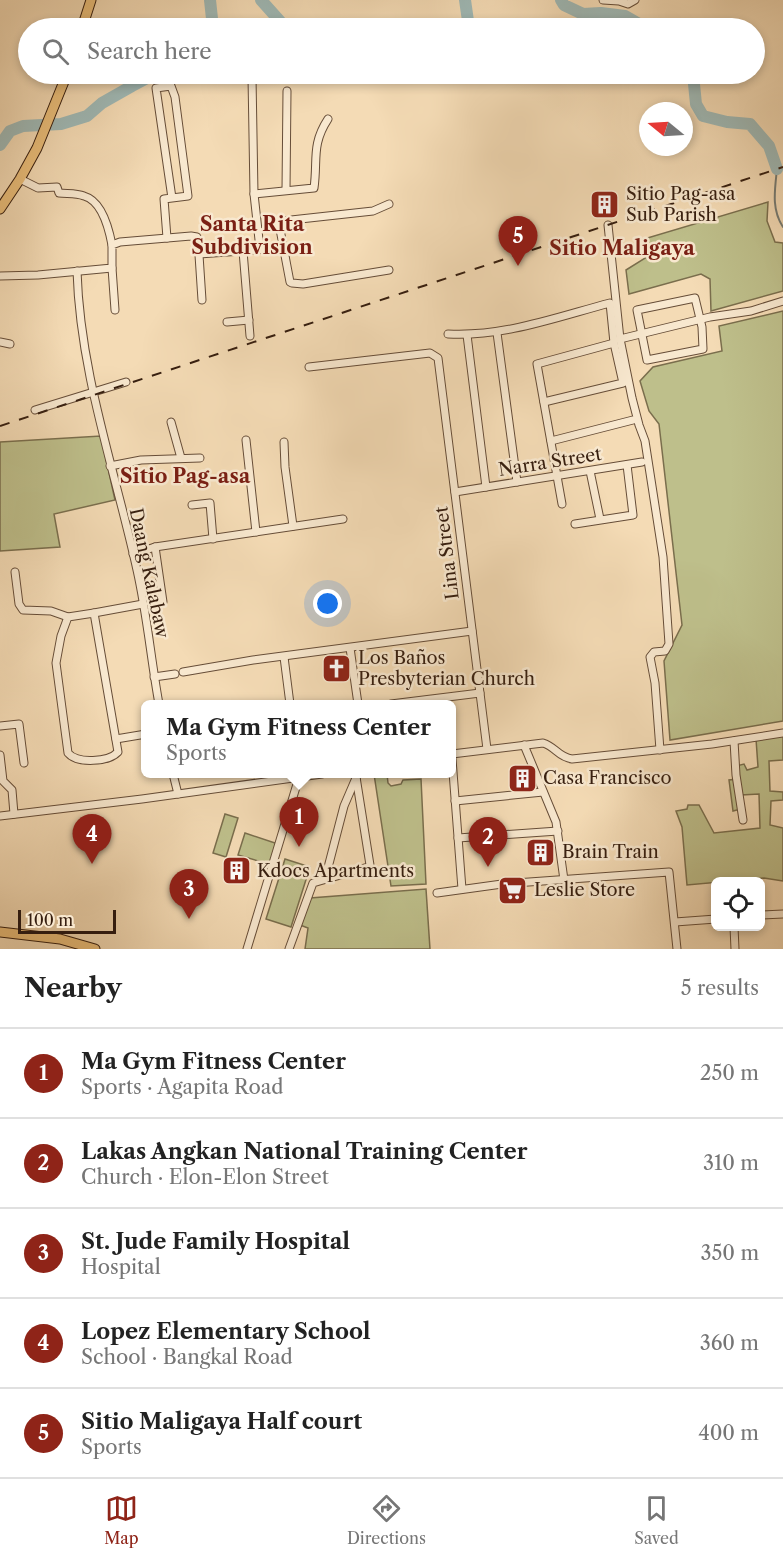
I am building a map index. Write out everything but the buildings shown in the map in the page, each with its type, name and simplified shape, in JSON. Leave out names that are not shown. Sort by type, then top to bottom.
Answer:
[{"type":"main road","points":[[85,18],[91,0]]},
{"type":"main road","points":[[0,209],[20,179],[43,134],[63,84]]},
{"type":"main road","points":[[0,932],[60,939],[95,949]]},
{"type":"street","points":[[603,0],[619,0],[628,4],[635,0]]},
{"type":"street","points":[[252,84],[254,194],[260,249]]},
{"type":"street","points":[[167,238],[164,199],[172,198],[188,196],[175,97],[171,86],[156,88],[172,198]]},
{"type":"street","points":[[286,190],[287,91]]},
{"type":"street","points":[[254,194],[314,188],[315,151],[321,130],[328,119]]},
{"type":"street","points":[[20,179],[38,188],[57,187],[59,193],[89,198],[102,213],[108,224],[112,244],[116,310]]},
{"type":"street","points":[[389,204],[373,211],[280,222],[279,224],[292,284],[389,270]]},
{"type":"street","points":[[544,402],[622,383],[608,225]]},
{"type":"street","points":[[112,244],[196,237],[202,300]]},
{"type":"street","points":[[199,254],[283,249]]},
{"type":"street","points":[[243,251],[250,336]]},
{"type":"street","points":[[0,276],[112,268]]},
{"type":"street","name":"Daang Kalabaw","points":[[77,271],[78,306],[85,355],[143,604],[158,700]]},
{"type":"street","points":[[695,298],[701,320],[703,349],[647,360],[642,334],[637,310],[695,298]]},
{"type":"street","points":[[562,504],[537,364],[642,334],[710,317],[751,311],[783,301]]},
{"type":"street","points":[[448,334],[497,333],[610,303],[617,341],[645,441],[663,557],[669,644],[665,651],[654,652],[650,657],[655,683],[660,750]]},
{"type":"street","points":[[227,322],[249,320]]},
{"type":"street","points":[[497,333],[517,482]]},
{"type":"street","points":[[467,335],[486,487]]},
{"type":"street","points":[[0,342],[10,344]]},
{"type":"street","name":"Lina Street","points":[[309,367],[430,353],[438,358],[459,491],[486,749]]},
{"type":"street","points":[[35,410],[126,382]]},
{"type":"street","points":[[551,441],[633,420]]},
{"type":"street","points":[[171,422],[181,458]]},
{"type":"street","points":[[246,440],[256,531]]},
{"type":"street","points":[[284,442],[293,526]]},
{"type":"street","points":[[110,466],[141,460],[200,458]]},
{"type":"street","name":"Narra Street","points":[[459,491],[642,462]]},
{"type":"street","points":[[575,524],[633,515],[627,465]]},
{"type":"street","points":[[590,471],[600,519]]},
{"type":"street","points":[[192,505],[210,503],[213,539]]},
{"type":"street","points":[[132,554],[256,531],[343,519]]},
{"type":"street","points":[[155,548],[163,602]]},
{"type":"street","points":[[15,572],[19,604],[23,610],[51,611],[68,616],[143,604]]},
{"type":"street","points":[[68,616],[61,636],[56,663],[68,753],[73,758],[82,761],[112,757],[118,752],[94,613]]},
{"type":"street","points":[[154,677],[253,660],[472,631]]},
{"type":"street","points":[[350,648],[357,700]]},
{"type":"street","points":[[284,657],[289,700]]},
{"type":"street","points":[[428,700],[480,693]]},
{"type":"street","points":[[0,726],[20,724],[24,763]]},
{"type":"street","points":[[456,753],[543,743],[550,745],[563,758],[572,759],[680,748],[783,733]]},
{"type":"street","points":[[116,739],[141,735]]},
{"type":"street","points":[[734,741],[736,775],[743,820]]},
{"type":"street","points":[[524,745],[558,831],[564,880]]},
{"type":"street","points":[[0,755],[3,781],[12,790],[14,814]]},
{"type":"street","points":[[174,778],[178,794]]},
{"type":"street","points":[[0,816],[178,794],[280,778]]},
{"type":"street","points":[[247,949],[298,778]]},
{"type":"street","points":[[325,879],[355,778]]},
{"type":"street","points":[[289,949],[310,886],[325,879],[368,867],[370,864],[356,778]]},
{"type":"street","points":[[453,778],[462,889]]},
{"type":"street","points":[[455,801],[543,792]]},
{"type":"street","points":[[458,838],[558,831]]},
{"type":"street","points":[[436,893],[502,884],[669,872],[677,949]]},
{"type":"street","points":[[765,915],[783,914]]},
{"type":"street","points":[[675,922],[711,919]]},
{"type":"street","points":[[734,931],[735,949]]},
{"type":"green space","points":[[768,202],[767,221],[775,242],[783,243],[783,291],[711,311],[710,279],[701,274],[629,294],[626,270],[647,257],[644,239]]},
{"type":"green space","points":[[783,311],[783,721],[670,740],[664,661],[682,625],[659,424],[649,411],[640,381],[653,367],[722,351],[719,326]]},
{"type":"green space","points":[[101,436],[115,500],[54,514],[60,547],[0,551],[0,442]]},
{"type":"green space","points":[[783,735],[783,760],[769,761],[770,791],[783,792],[783,800],[771,801],[770,825],[783,828],[783,881],[765,877],[711,877],[711,883],[687,885],[682,827],[676,811],[687,809],[688,805],[699,805],[714,833],[760,828],[759,794],[741,795],[741,809],[733,811],[729,780],[737,779],[736,766],[744,764],[747,770],[758,767],[756,739]]},
{"type":"green space","points":[[375,778],[387,778],[391,786],[401,784],[403,780],[421,779],[426,884],[391,886]]},
{"type":"green space","points":[[225,814],[238,818],[226,857],[213,853]]},
{"type":"green space","points":[[245,833],[278,844],[272,865],[238,855]]},
{"type":"green space","points":[[285,859],[310,867],[291,927],[266,919]]},
{"type":"green space","points":[[426,889],[430,949],[305,949],[308,928],[300,925],[310,898]]},
{"type":"waterway","points":[[210,0],[212,18]]},
{"type":"waterway","points":[[261,0],[277,18]]},
{"type":"waterway","points":[[465,0],[468,18]]},
{"type":"waterway","points":[[561,0],[564,5],[583,14],[601,13],[628,18]]},
{"type":"waterway","points":[[0,145],[10,131],[23,126],[61,124],[87,116],[102,103],[136,84]]},
{"type":"waterway","points":[[694,84],[696,104],[703,116],[727,122],[750,124],[769,146],[777,169]]},
{"type":"waterway","points":[[777,169],[775,206],[783,227]]},
{"type":"railway","points":[[0,426],[783,167]]},
{"type":"place","name":"Sitio Pag-asa Sub Parish","points":[[605,204]]},
{"type":"place","name":"Sitio Maligaya Half court","points":[[518,266]]},
{"type":"place","name":"Los Baños Presbyterian Church","points":[[337,668]]},
{"type":"place","name":"Casa Francisco","points":[[522,778]]},
{"type":"place","name":"Ma Gym Fitness Center","points":[[299,847]]},
{"type":"place","name":"Brain Train","points":[[541,852]]},
{"type":"place","name":"Lopez Elementary School","points":[[92,864]]},
{"type":"place","name":"Lakas Angkan National Training Center","points":[[488,867]]},
{"type":"place","name":"Kdocs Apartments","points":[[236,871]]},
{"type":"place","name":"Leslie Store","points":[[513,890]]},
{"type":"place","name":"St. Jude Family Hospital","points":[[189,919]]},
{"type":"district","name":"Santa Rita Subdivision","points":[[252,236]]},
{"type":"district","name":"Sitio Maligaya","points":[[622,248]]},
{"type":"district","name":"Sitio Pag-asa","points":[[185,476]]}]
